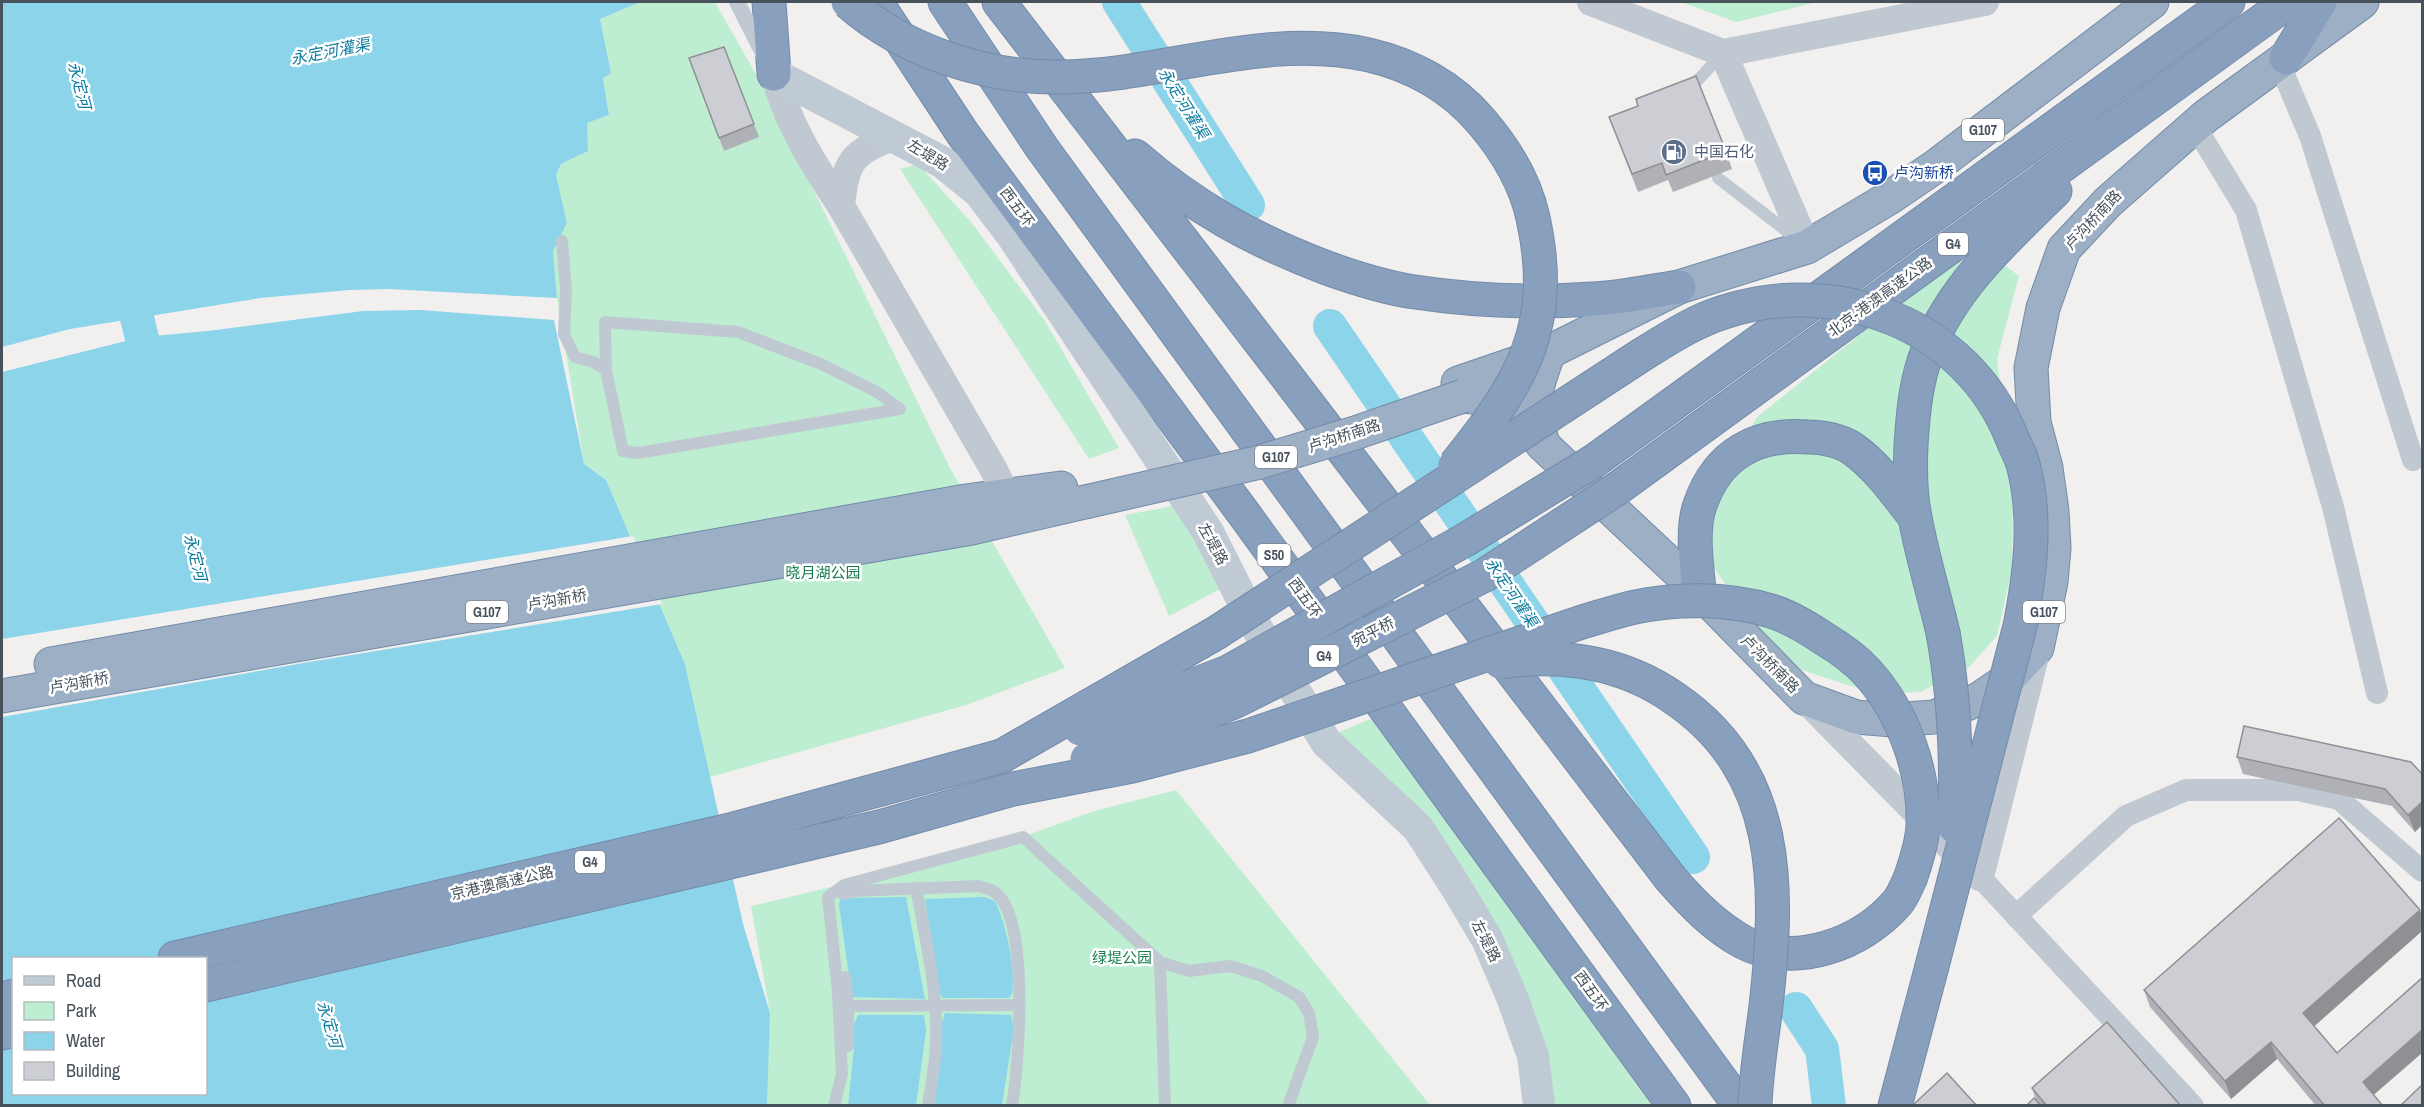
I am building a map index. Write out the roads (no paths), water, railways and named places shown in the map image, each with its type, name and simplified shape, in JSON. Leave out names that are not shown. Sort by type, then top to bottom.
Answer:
[{"type":"highway","points":[[770,2],[774,74]]},
{"type":"highway","points":[[848,2],[895,35],[942,57],[980,68],[1021,75],[1063,77],[1103,75],[1267,49],[1309,47],[1345,50],[1385,58],[1417,70],[1444,87],[1471,109],[1511,161],[1529,204],[1539,244],[1539,311],[1532,340],[1519,376],[1493,417],[1436,489]]},
{"type":"highway","name":"西五环","points":[[876,2],[963,134],[1261,537],[1674,1106]]},
{"type":"highway","points":[[945,2],[1042,148],[1740,1106]]},
{"type":"highway","points":[[999,2],[1082,108],[1480,632],[1671,879],[1714,923],[1745,943],[1777,952],[1805,952],[1834,946],[1859,936],[1899,901],[1919,855],[1923,826],[1921,786],[1903,729],[1885,694],[1866,670],[1811,630],[1771,611],[1720,602],[1667,602],[1636,607],[1582,622],[1445,670],[1248,736],[1132,766],[1013,789]]},
{"type":"highway","name":"卢沟桥南路","points":[[969,515],[1256,463],[1355,434],[1549,352],[1679,287],[1807,247],[1889,198],[1936,166],[2152,2]]},
{"type":"highway","name":"G4","points":[[1002,756],[1120,715],[1228,672],[1465,540],[1594,461],[2228,2]]},
{"type":"highway","name":"北京-港澳高速公路","points":[[1618,488],[2288,2]]},
{"type":"highway","points":[[2282,61],[2320,2]]},
{"type":"highway","name":"卢沟桥南路","points":[[1461,389],[1494,400],[1517,413],[1543,445],[1699,591],[1804,698],[1856,717],[1893,720],[1934,717],[1979,699],[2007,680],[2037,648],[2050,582],[2054,548],[2052,511],[2046,468],[2034,422],[2031,368],[2043,308],[2064,249],[2108,202],[2195,126],[2362,2]]},
{"type":"highway","points":[[1967,880],[1952,680],[1943,633],[1914,516],[1911,462],[1915,404],[1928,350],[1945,317],[1971,277],[2008,236],[2146,104]]},
{"type":"highway","points":[[1082,108],[1156,174],[1216,218],[1284,252],[1352,277],[1413,292],[1479,300],[1595,299],[1679,287]]},
{"type":"highway","points":[[1002,756],[1216,633],[1643,354],[1688,328],[1724,312],[1766,302],[1802,300],[1843,302],[1877,312],[1908,325],[1938,343],[1985,389],[2004,418],[2024,468],[2031,521],[2030,576],[1967,880],[1931,970],[1895,1106]]},
{"type":"highway","points":[[1543,445],[1534,419],[1535,398],[1549,352]]},
{"type":"highway","points":[[1699,591],[1695,542],[1699,506],[1713,478],[1730,458],[1753,443],[1785,435],[1820,437],[1851,447],[1880,472],[1914,516]]},
{"type":"highway","name":"宛平桥","points":[[1013,789],[1234,702],[1485,575],[1618,488]]},
{"type":"highway","name":"卢沟新桥","points":[[2,673],[969,515]]},
{"type":"highway","name":"卢沟新桥","points":[[2,696],[969,515]]},
{"type":"highway","points":[[1445,670],[1515,660],[1564,659],[1614,668],[1654,684],[1693,710],[1719,736],[1737,762],[1753,792],[1764,826],[1772,865],[1774,902],[1772,944],[1755,1106]]},
{"type":"highway","name":"京港澳高速公路","points":[[179,957],[734,829],[1002,756]]},
{"type":"highway","name":"G4","points":[[207,985],[879,827],[1013,789]]},
{"type":"main road","name":"左堤路","points":[[774,74],[942,162],[979,192],[1011,234],[1208,532],[1255,625],[1326,742],[1418,828],[1487,939],[1512,997],[1533,1056],[1539,1106]]},
{"type":"street","points":[[736,2],[774,74],[783,105],[800,143],[841,206],[1012,507]]},
{"type":"street","points":[[1591,2],[1723,53],[1985,2]]},
{"type":"street","points":[[1723,53],[1807,247]]},
{"type":"street","points":[[2282,61],[2310,136],[2413,460]]},
{"type":"street","points":[[2195,126],[2246,210],[2333,507],[2377,693]]},
{"type":"street","points":[[841,206],[844,179],[855,156],[895,136]]},
{"type":"street","points":[[1967,880],[2037,648]]},
{"type":"street","points":[[1804,698],[1967,880],[2016,916],[2193,1106]]},
{"type":"street","points":[[2016,916],[2126,816],[2186,789],[2298,789],[2338,799],[2422,871]]},
{"type":"lane","points":[[1684,96],[1723,53]]},
{"type":"lane","points":[[1718,178],[1807,247]]},
{"type":"lane","points":[[562,241],[566,289],[564,334],[575,357],[593,362],[606,370],[623,451],[638,453],[900,409],[877,392],[821,364],[738,332],[605,322],[606,370]]},
{"type":"lane","points":[[834,1106],[842,1074],[838,992],[828,897],[844,885],[1023,837],[1160,962],[1189,971],[1230,966],[1263,976],[1299,997],[1309,1013],[1313,1037],[1288,1106]]},
{"type":"lane","points":[[843,1106],[848,1060],[848,1006],[834,905],[838,897],[855,891],[979,886],[997,893],[1010,915],[1019,964],[1017,1071],[1012,1106]]},
{"type":"lane","points":[[916,888],[928,948],[935,1006],[936,1046],[927,1106]]},
{"type":"lane","points":[[1160,962],[1165,1106]]},
{"type":"lane","points":[[848,1006],[1019,1005]]},
{"type":"water","points":[[2,2],[640,2],[600,19],[611,73],[603,78],[609,115],[587,123],[588,151],[561,164],[556,175],[567,223],[553,251],[557,298],[389,289],[349,290],[260,298],[70,329],[2,347]]},
{"type":"water","points":[[420,310],[554,320],[584,464],[606,480],[685,664],[743,924],[770,1013],[767,1105],[2,1106],[2,372],[142,337],[363,311]]},
{"type":"water","points":[[906,897],[925,999],[852,997],[839,905],[840,898]]},
{"type":"water","points":[[984,897],[995,901],[1003,922],[1013,972],[1012,994],[1009,998],[943,998],[939,993],[925,899]]},
{"type":"water","points":[[945,1013],[1011,1015],[1014,1028],[1002,1105],[936,1105],[934,1101],[941,1025]]},
{"type":"water","points":[[858,1015],[924,1015],[926,1031],[916,1105],[848,1106],[854,1048],[853,1026]]},
{"type":"waterway","name":"永定河灌渠","points":[[1119,2],[1248,205]]},
{"type":"waterway","name":"永定河","points":[[126,272],[153,384]]},
{"type":"waterway","name":"永定河灌渠","points":[[1330,326],[1693,857]]},
{"type":"waterway","name":"永定河灌渠","points":[[1796,1009],[1822,1049],[1829,1106]]},
{"type":"place","name":"中国石化","points":[[1674,152]]},
{"type":"place","name":"卢沟新桥","points":[[1875,173]]},
{"type":"park label","name":"晓月湖公园","points":[[823,573]]},
{"type":"park label","name":"绿堤公园","points":[[1122,958]]}]
